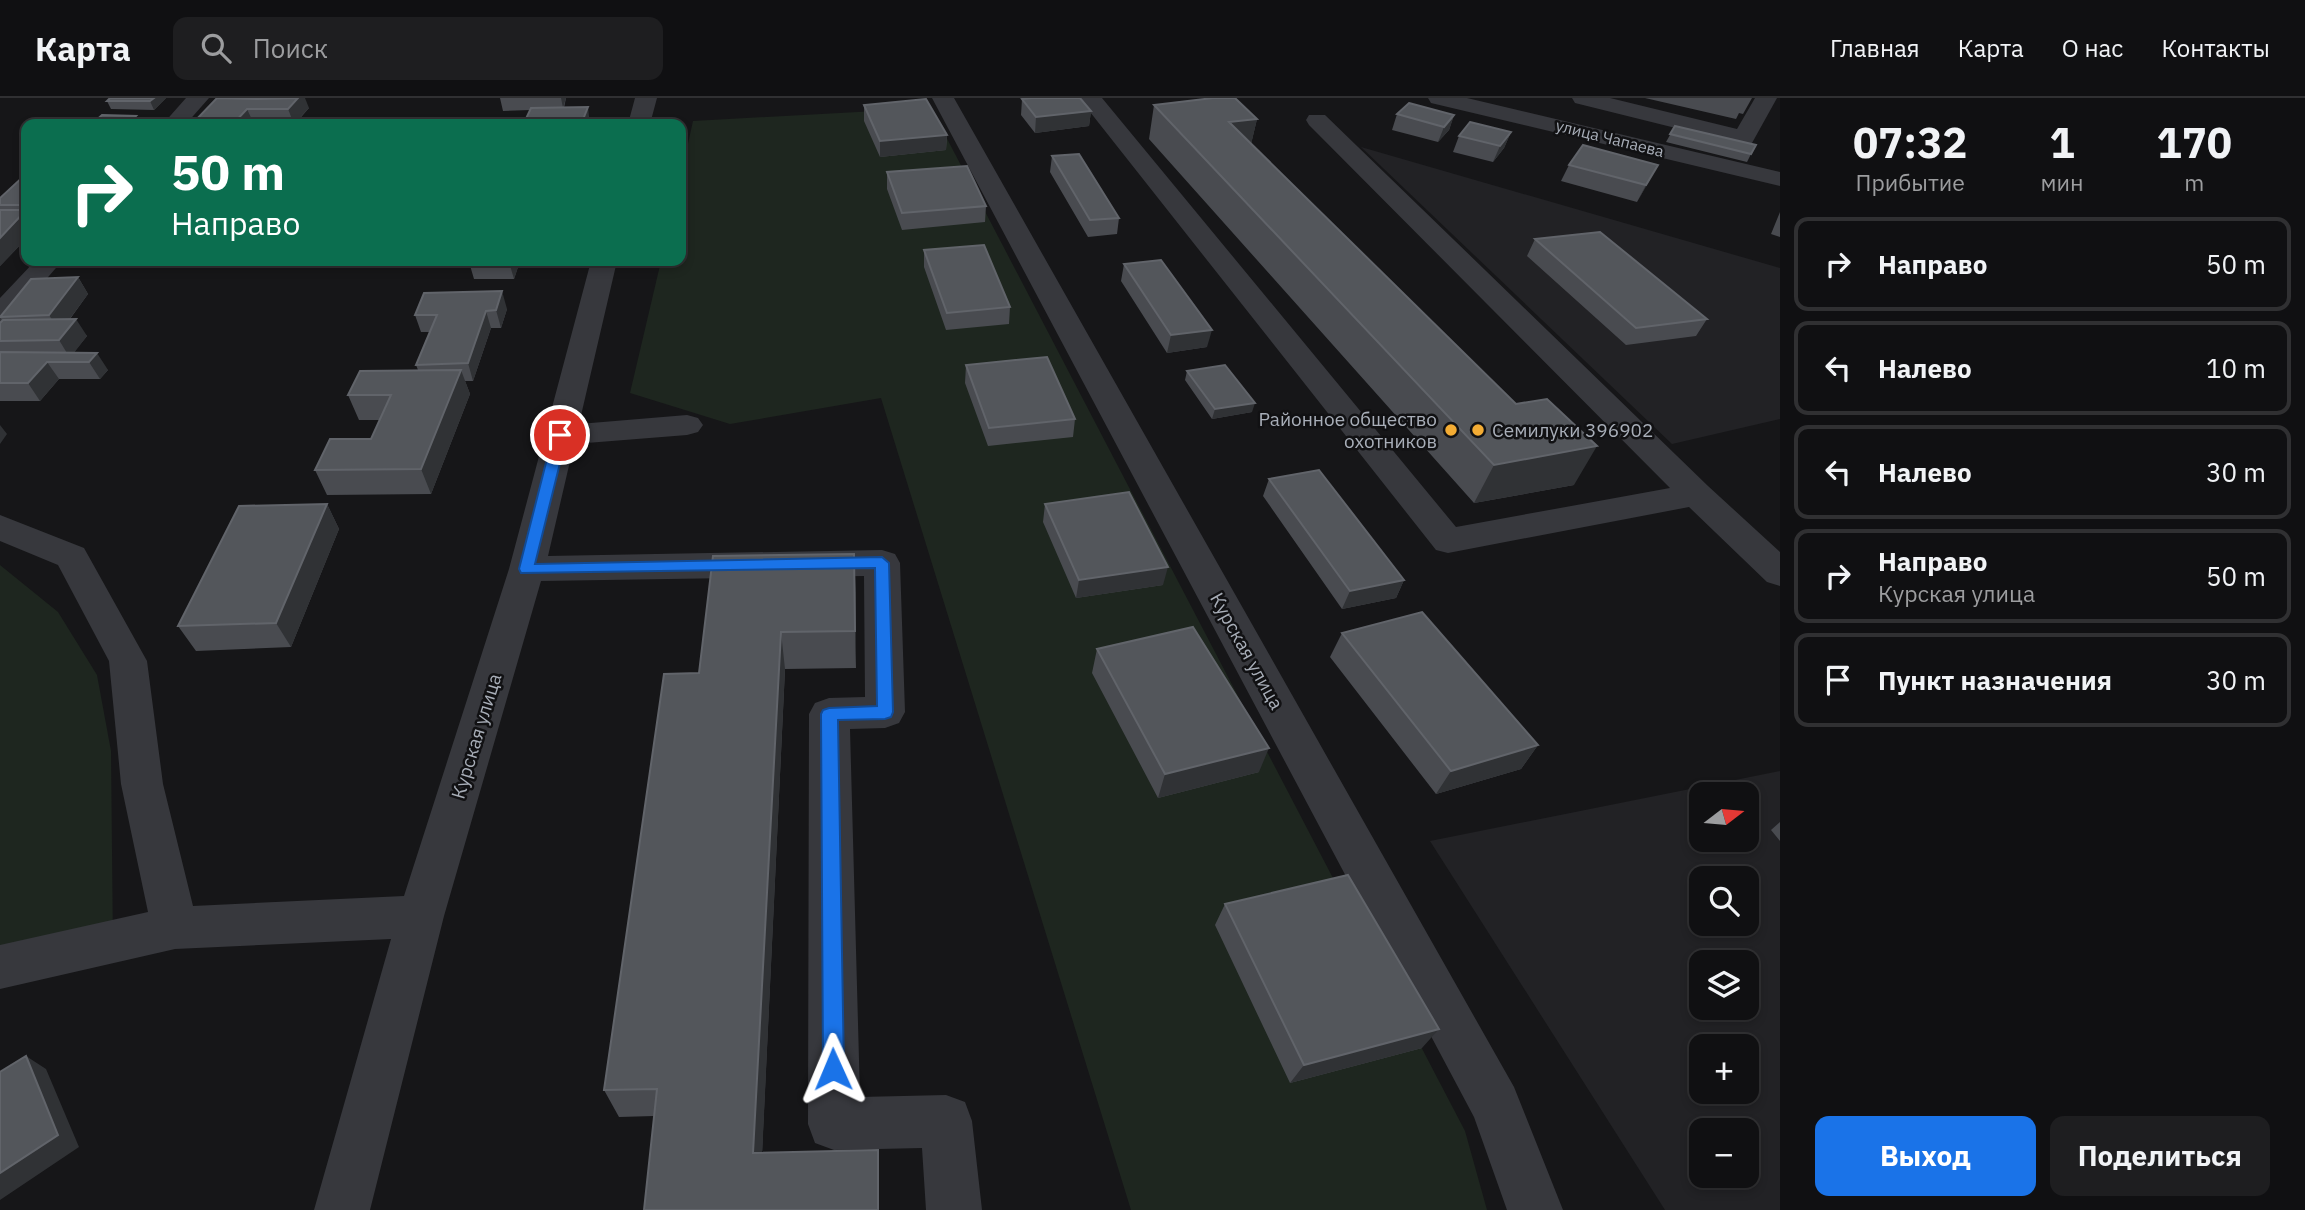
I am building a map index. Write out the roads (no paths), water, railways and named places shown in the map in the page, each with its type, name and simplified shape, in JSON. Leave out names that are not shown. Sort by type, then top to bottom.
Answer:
[{"type":"street","points":[[179,119],[198,98]]},
{"type":"street","points":[[640,119],[646,98]]},
{"type":"street","name":"Курская улица","points":[[943,98],[1496,1105],[1535,1210]]},
{"type":"street","points":[[1090,98],[1448,541],[1696,494]]},
{"type":"street","name":"улица Чапаева","points":[[1439,98],[1493,104],[1780,179]]},
{"type":"street","points":[[1583,98],[1744,138],[1766,98]]},
{"type":"street","points":[[1317,120],[1696,494],[1780,573]]},
{"type":"street","points":[[0,315],[44,266]]},
{"type":"street","name":"Курская улица","points":[[342,1210],[421,916],[527,569],[603,266]]},
{"type":"street","points":[[560,435],[687,425]]},
{"type":"street","points":[[0,527],[71,557],[128,661],[142,784],[175,928]]},
{"type":"street","points":[[527,569],[882,563],[885,712],[829,714],[834,1124],[946,1121],[954,1210]]},
{"type":"street","points":[[0,967],[175,928],[421,916]]},
{"type":"place","name":"Районное общество охотников","points":[[1451,430]]},
{"type":"place","name":"Семилуки 396902","points":[[1478,430]]}]
